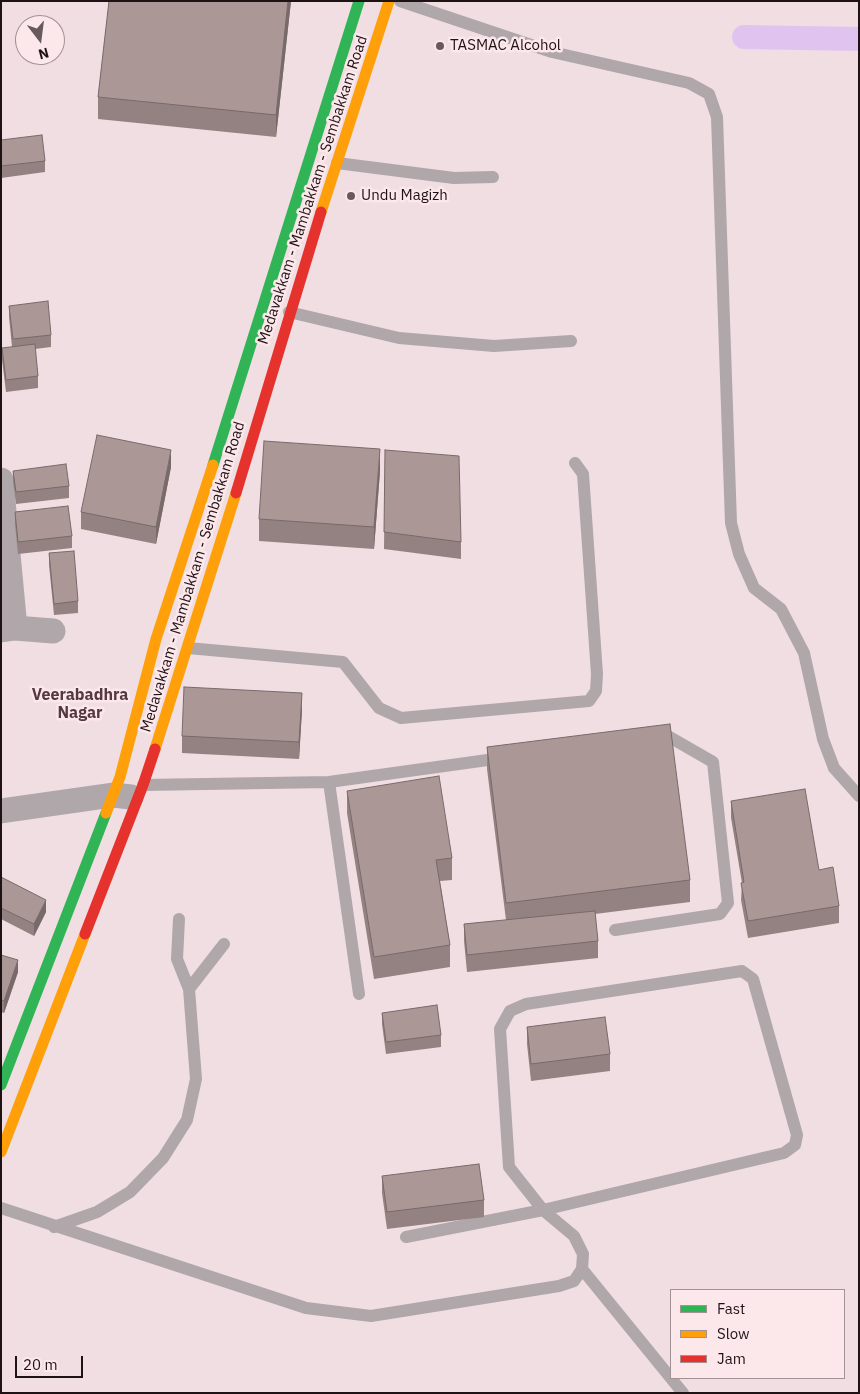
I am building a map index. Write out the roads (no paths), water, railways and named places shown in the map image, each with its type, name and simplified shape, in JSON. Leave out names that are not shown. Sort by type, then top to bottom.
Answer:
[{"type":"main road","name":"Medavakkam - Mambakkam - Sembakkam Road","points":[[1,1085],[120,777],[156,639],[263,311],[359,1]]},
{"type":"main road","name":"Medavakkam - Mambakkam - Sembakkam Road","points":[[1,1152],[141,792],[188,648],[289,312],[389,1]]},
{"type":"street","points":[[1,480],[8,629],[53,631]]},
{"type":"street","points":[[1,811],[141,792]]},
{"type":"lane","points":[[400,1],[552,52],[688,83],[709,94],[717,117],[731,523],[739,554],[754,588],[781,609],[804,653],[823,739],[834,768],[859,796]]},
{"type":"lane","points":[[337,163],[454,178],[494,177]]},
{"type":"lane","points":[[289,312],[399,338],[494,346],[571,341]]},
{"type":"lane","points":[[188,648],[344,662],[379,708],[401,718],[589,701],[596,692],[597,674],[583,474],[575,463]]},
{"type":"lane","points":[[615,930],[720,914],[728,903],[713,762],[666,736],[646,738]]},
{"type":"lane","points":[[141,792],[329,782],[512,756]]},
{"type":"lane","points":[[329,782],[358,994]]},
{"type":"lane","points":[[54,1227],[97,1212],[130,1192],[163,1158],[187,1120],[196,1079],[189,989],[177,959],[179,919]]},
{"type":"lane","points":[[189,989],[224,944]]},
{"type":"lane","points":[[1,1208],[54,1227],[306,1308],[370,1316],[559,1286],[574,1281],[582,1269],[583,1254],[574,1236],[543,1210],[509,1167],[500,1029],[510,1011],[526,1004],[742,971],[753,979],[797,1135],[795,1145],[784,1153],[543,1210],[406,1237]]},
{"type":"lane","points":[[582,1269],[670,1377]]},
{"type":"lane","points":[[672,1379],[683,1393]]},
{"type":"waterway","points":[[744,37],[859,39]]},
{"type":"place","name":"TASMAC Alcohol","points":[[440,46]]},
{"type":"place","name":"Undu Magizh","points":[[351,196]]},
{"type":"district","name":"Veerabadhra Nagar","points":[[80,704]]}]
